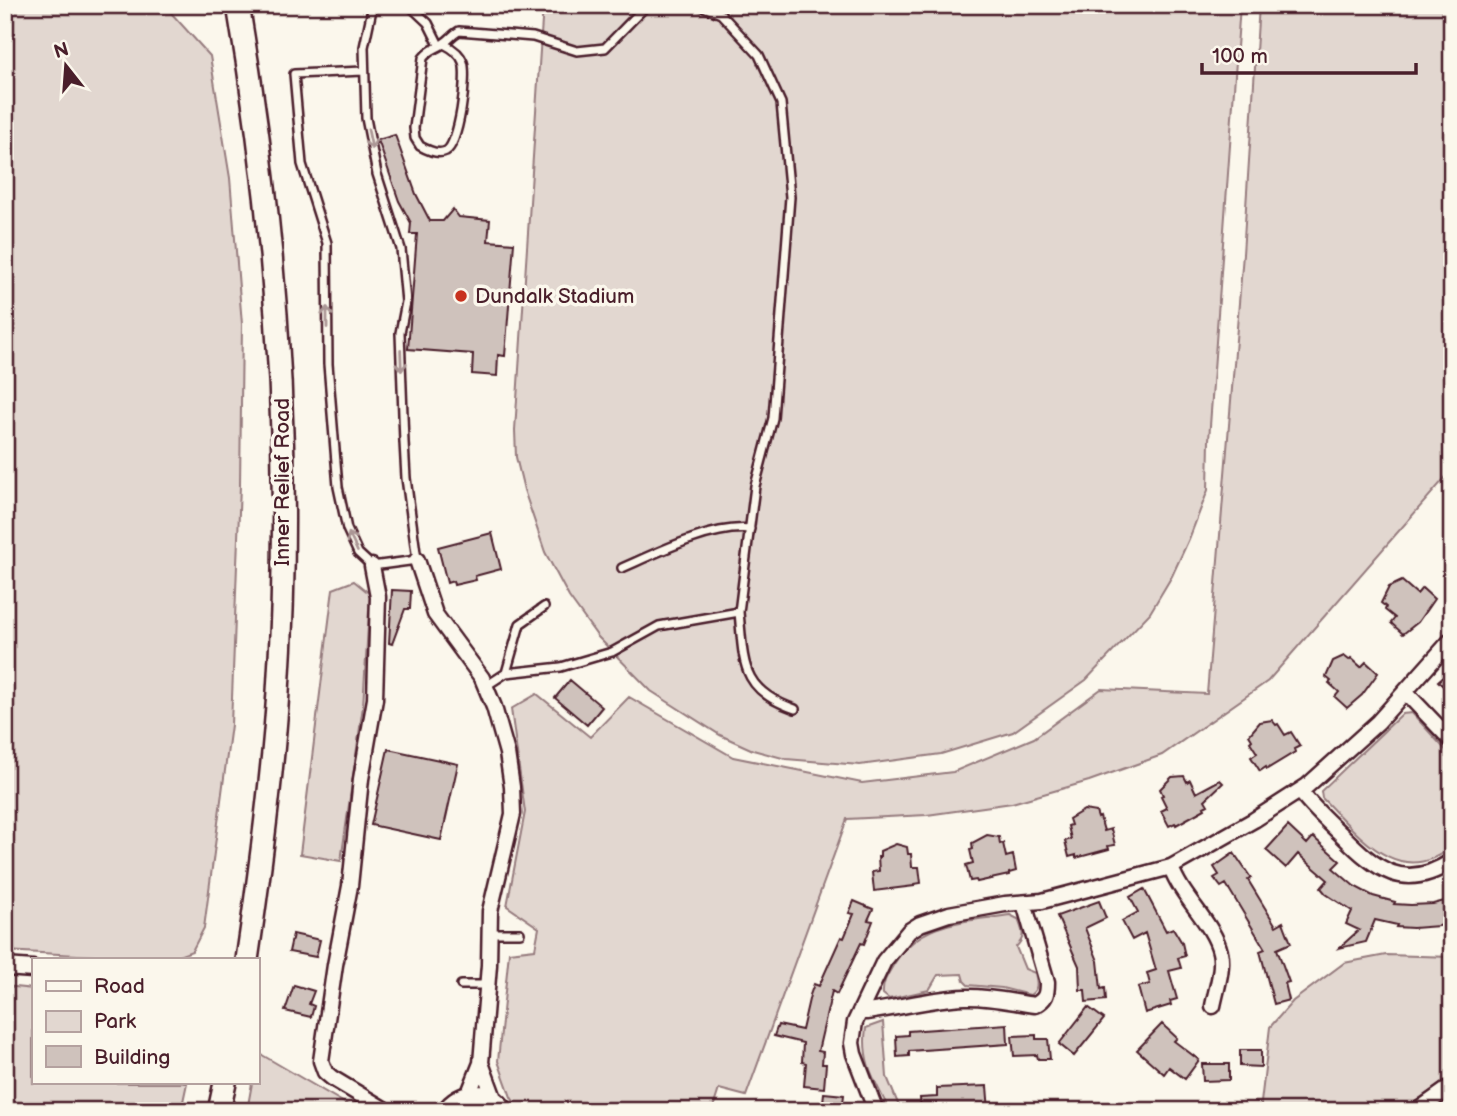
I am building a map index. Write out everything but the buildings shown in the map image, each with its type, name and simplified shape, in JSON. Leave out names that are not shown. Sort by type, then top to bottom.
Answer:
[{"type":"main road","name":"Inner Relief Road","points":[[238,5],[259,133],[272,249],[283,416],[284,512],[278,693],[265,826],[247,958]]},
{"type":"main road","points":[[219,1111],[225,1084]]},
{"type":"street","points":[[417,560],[435,614],[485,686],[494,707],[507,754],[513,814],[490,911],[481,1063],[468,1093]]},
{"type":"street","points":[[372,566],[378,597],[375,699],[361,779],[351,886],[335,965],[321,1061],[325,1072],[332,1078],[387,1111]]},
{"type":"street","points":[[876,1111],[854,1054],[854,1032],[860,1011],[884,961],[909,931],[920,924],[949,914],[1042,901],[1171,867],[1300,791],[1367,734],[1452,639]]},
{"type":"street","points":[[1403,694],[1410,697],[1452,741]]},
{"type":"street","points":[[1300,791],[1371,863],[1392,873],[1410,876],[1432,873],[1452,861]]},
{"type":"street","points":[[1171,867],[1185,895],[1212,934],[1220,953],[1213,1006]]},
{"type":"street","points":[[860,1011],[966,997],[987,997],[1035,1006],[1047,993],[1047,982],[1024,903]]},
{"type":"street","points":[[5,967],[32,969]]},
{"type":"street","points":[[481,1063],[494,1098],[506,1111]]},
{"type":"street","points":[[1417,1111],[1452,1086]]},
{"type":"street","points":[[444,1111],[458,1097],[468,1093],[494,1098]]},
{"type":"lane","points":[[364,71],[294,74],[302,164],[327,243],[328,365],[338,487],[346,529],[358,554],[372,566],[417,560],[404,442],[400,333],[406,302],[401,249],[377,174],[366,118],[364,47],[373,5]]},
{"type":"lane","points":[[409,5],[432,27],[441,44],[462,58],[465,71],[457,134],[452,146],[446,151],[438,152],[420,146],[415,138],[414,128],[421,65],[427,53],[441,44],[451,35],[459,31],[533,37],[577,51],[605,48],[647,5]]},
{"type":"lane","points":[[699,5],[721,14],[759,55],[781,103],[790,197],[773,418],[755,486],[739,612],[744,663],[753,685],[775,702],[795,709]]},
{"type":"lane","points":[[622,568],[674,544],[738,527],[750,529]]},
{"type":"lane","points":[[506,673],[520,624],[544,607]]},
{"type":"lane","points":[[485,686],[506,673],[561,667],[612,652],[659,626],[739,612]]},
{"type":"lane","points":[[489,933],[520,933]]},
{"type":"lane","points":[[461,985],[487,985]]},
{"type":"green space","points":[[5,5],[164,5],[210,56],[230,178],[242,324],[240,485],[231,725],[204,928],[192,951],[173,958],[5,951]]},
{"type":"green space","points":[[543,5],[1240,5],[1209,440],[1208,490],[1172,576],[1150,613],[1086,680],[1013,732],[941,754],[860,765],[786,759],[753,750],[720,735],[651,691],[598,637],[569,597],[545,552],[516,457],[515,430]]},
{"type":"green space","points":[[1259,5],[1452,5],[1452,470],[1268,681],[1162,755],[1089,781],[1012,803],[927,815],[847,819],[746,1096],[719,1089],[712,1111],[520,1111],[511,1097],[498,1061],[509,952],[535,949],[539,928],[507,906],[525,812],[511,709],[537,694],[590,737],[629,697],[733,757],[862,783],[953,772],[1034,738],[1101,689],[1207,694],[1243,254]]},
{"type":"green space","points":[[354,581],[370,594],[363,706],[341,861],[300,854],[333,589]]},
{"type":"green space","points":[[1412,713],[1452,757],[1452,846],[1433,858],[1414,863],[1397,860],[1365,841],[1322,798],[1321,791],[1402,714]]},
{"type":"green space","points":[[1010,915],[1018,919],[1022,931],[1021,940],[1016,947],[1025,969],[1035,973],[1036,988],[1030,995],[1002,988],[968,985],[962,974],[938,975],[929,990],[889,999],[883,994],[884,982],[894,964],[917,939],[930,931],[960,922]]},
{"type":"green space","points":[[1386,955],[1452,957],[1452,1076],[1402,1111],[1260,1111],[1270,1027],[1293,1001],[1344,963]]},
{"type":"green space","points":[[5,986],[32,989],[32,1084],[187,1084],[181,1111],[5,1111]]},
{"type":"green space","points":[[883,1022],[887,1077],[901,1111],[890,1111],[867,1061],[866,1028]]},
{"type":"green space","points":[[259,1053],[358,1111],[247,1111],[252,1084],[259,1084]]},
{"type":"place","name":"Dundalk Stadium","points":[[461,296]]}]
